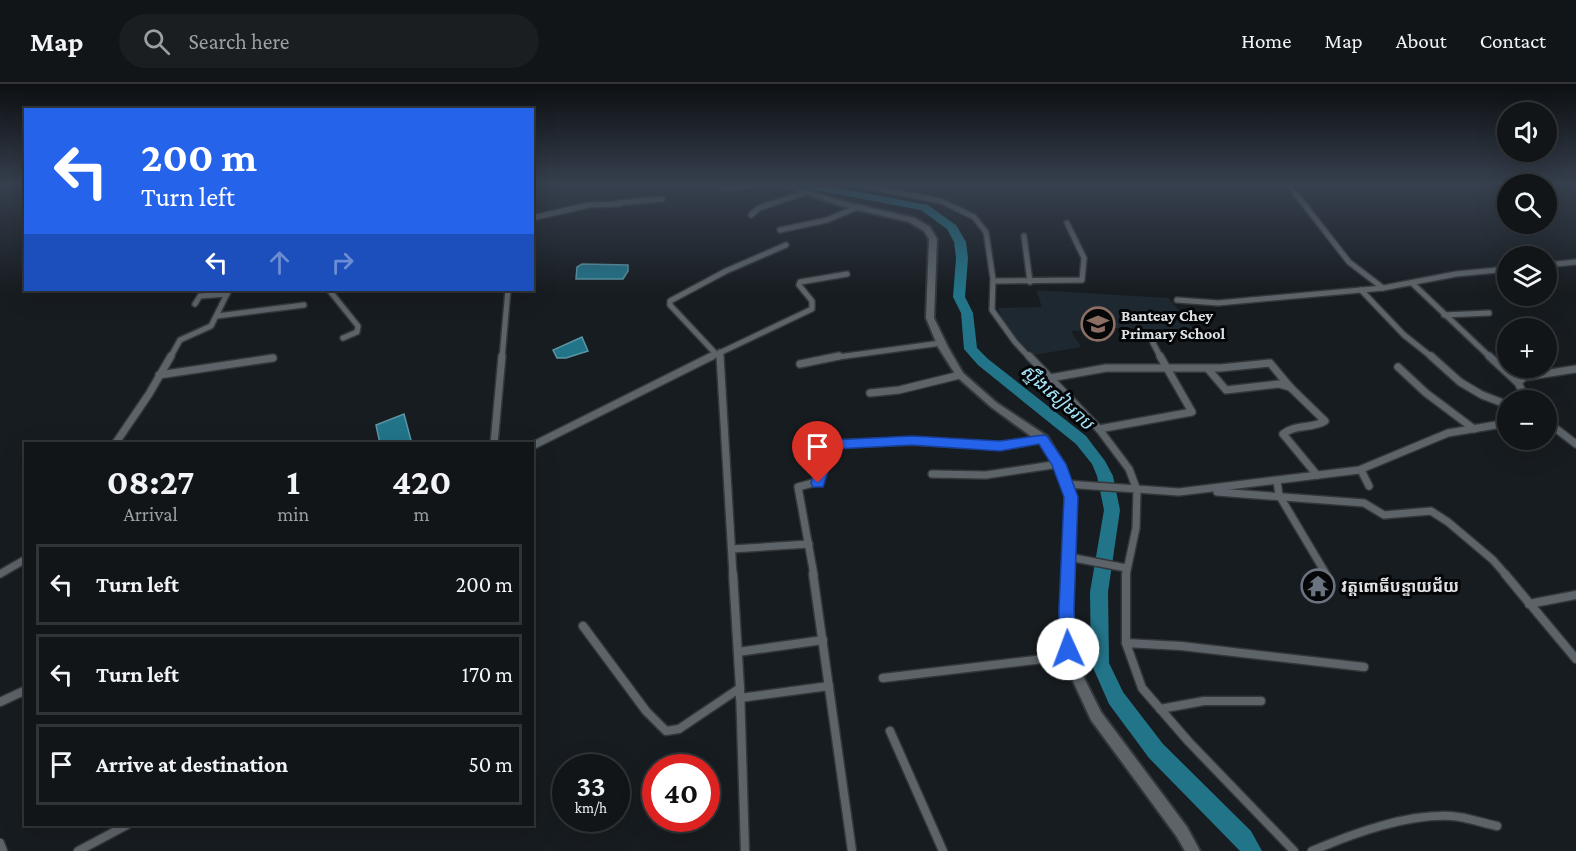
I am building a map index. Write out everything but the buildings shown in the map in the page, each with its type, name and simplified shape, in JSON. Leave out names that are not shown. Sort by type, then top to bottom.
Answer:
[{"type":"street","points":[[780,230],[823,221]]},
{"type":"street","points":[[913,221],[932,235],[930,318],[941,343],[960,375],[994,405],[1043,439],[1059,464],[1071,497],[1066,624],[1069,656],[1086,700],[1182,832],[1192,851]]},
{"type":"street","points":[[977,221],[986,232],[993,281],[992,310],[1015,342],[1099,429],[1129,469],[1137,490],[1136,528],[1121,567],[1126,643],[1130,661],[1142,688],[1294,851]]},
{"type":"street","points":[[1317,221],[1349,262],[1380,288]]},
{"type":"street","points":[[993,281],[1079,280],[1083,277],[1084,258],[1067,223]]},
{"type":"street","points":[[1024,236],[1029,252],[1030,282]]},
{"type":"street","points":[[745,851],[740,688],[718,353],[670,305],[670,301],[726,270],[786,245]]},
{"type":"street","points":[[1557,264],[1576,262]]},
{"type":"street","points":[[1177,300],[1218,303],[1361,290],[1413,284],[1456,274],[1497,270]]},
{"type":"street","points":[[534,445],[812,309],[812,301],[799,285],[800,282],[847,274]]},
{"type":"street","points":[[1413,284],[1518,383],[1522,390]]},
{"type":"street","points":[[1361,290],[1404,335],[1460,382],[1497,401]]},
{"type":"street","points":[[331,291],[358,326],[357,332],[343,338]]},
{"type":"street","points":[[494,442],[508,291]]},
{"type":"street","points":[[195,304],[200,296],[228,292]]},
{"type":"street","points":[[116,442],[180,340],[211,326],[228,292]]},
{"type":"street","points":[[217,316],[304,304]]},
{"type":"street","points":[[1444,315],[1489,313]]},
{"type":"street","points":[[800,364],[849,354],[941,343]]},
{"type":"street","points":[[1099,429],[1192,412],[1153,343]]},
{"type":"street","points":[[159,375],[262,362],[273,358]]},
{"type":"street","points":[[1050,378],[1106,368],[1208,369],[1270,363],[1290,387],[1325,421],[1317,425],[1289,429],[1283,434],[1317,475]]},
{"type":"street","points":[[1398,367],[1426,393],[1474,429]]},
{"type":"street","points":[[1208,369],[1224,389],[1279,384],[1290,387]]},
{"type":"street","points":[[1518,383],[1524,377],[1576,369]]},
{"type":"street","points":[[870,393],[899,390],[960,375]]},
{"type":"street","points":[[1202,490],[1361,470],[1448,433],[1497,425]]},
{"type":"street","points":[[1557,430],[1576,444]]},
{"type":"street","points":[[852,851],[809,544],[798,487],[820,481],[829,446],[847,442],[912,441],[1000,446],[1043,439]]},
{"type":"street","points":[[932,474],[986,475],[1059,464]]},
{"type":"street","points":[[1361,470],[1369,486]]},
{"type":"street","points":[[1277,481],[1279,495],[1326,574]]},
{"type":"street","points":[[1066,484],[1124,487],[1137,490],[1202,490],[1364,503],[1384,515],[1431,511],[1448,522],[1492,560],[1576,659]]},
{"type":"street","points":[[732,549],[809,544]]},
{"type":"street","points":[[1069,556],[1121,567]]},
{"type":"street","points":[[0,574],[24,560]]},
{"type":"street","points":[[1529,604],[1576,595]]},
{"type":"street","points":[[583,626],[658,726],[666,731],[679,729],[740,688]]},
{"type":"street","points":[[738,652],[823,640]]},
{"type":"street","points":[[1126,643],[1181,646],[1364,667]]},
{"type":"street","points":[[883,678],[1069,656]]},
{"type":"street","points":[[740,698],[829,686]]},
{"type":"street","points":[[0,702],[24,691]]},
{"type":"street","points":[[1160,709],[1204,701],[1261,701]]},
{"type":"street","points":[[890,730],[943,851]]},
{"type":"street","points":[[1312,851],[1350,837],[1435,817],[1452,816],[1497,826]]},
{"type":"street","points":[[78,851],[125,826]]},
{"type":"street","points":[[0,843],[3,851]]},
{"type":"shaded area","name":"Banteay Chey Primary School","points":[[1036,290],[1169,298],[1195,331],[1112,328],[1071,331],[1081,347],[1034,355],[1016,338],[1003,320],[998,308],[1042,307]]},
{"type":"water","points":[[582,264],[628,265],[628,271],[623,279],[576,279],[577,267]]},
{"type":"water","points":[[582,337],[588,351],[566,358],[557,358],[553,350]]},
{"type":"water","points":[[404,414],[411,442],[380,442],[376,425]]},
{"type":"waterway","name":"ស្ទឹងសៀមរាប","points":[[943,221],[952,227],[960,242],[962,258],[959,297],[967,313],[971,349],[983,362],[1081,440],[1098,461],[1105,476],[1112,510],[1099,592],[1100,663],[1116,698],[1156,751],[1244,838],[1251,851]]},
{"type":"place","name":"Banteay Chey Primary School","points":[[1098,324]]},
{"type":"place","name":"វត្តពោធិ៍បន្ទាយជ័យ","points":[[1318,586]]},
{"type":"route","points":[[818,483],[827,449],[832,444],[912,441],[1000,446],[1043,439],[1059,464],[1071,497],[1066,609],[1068,649]]}]
